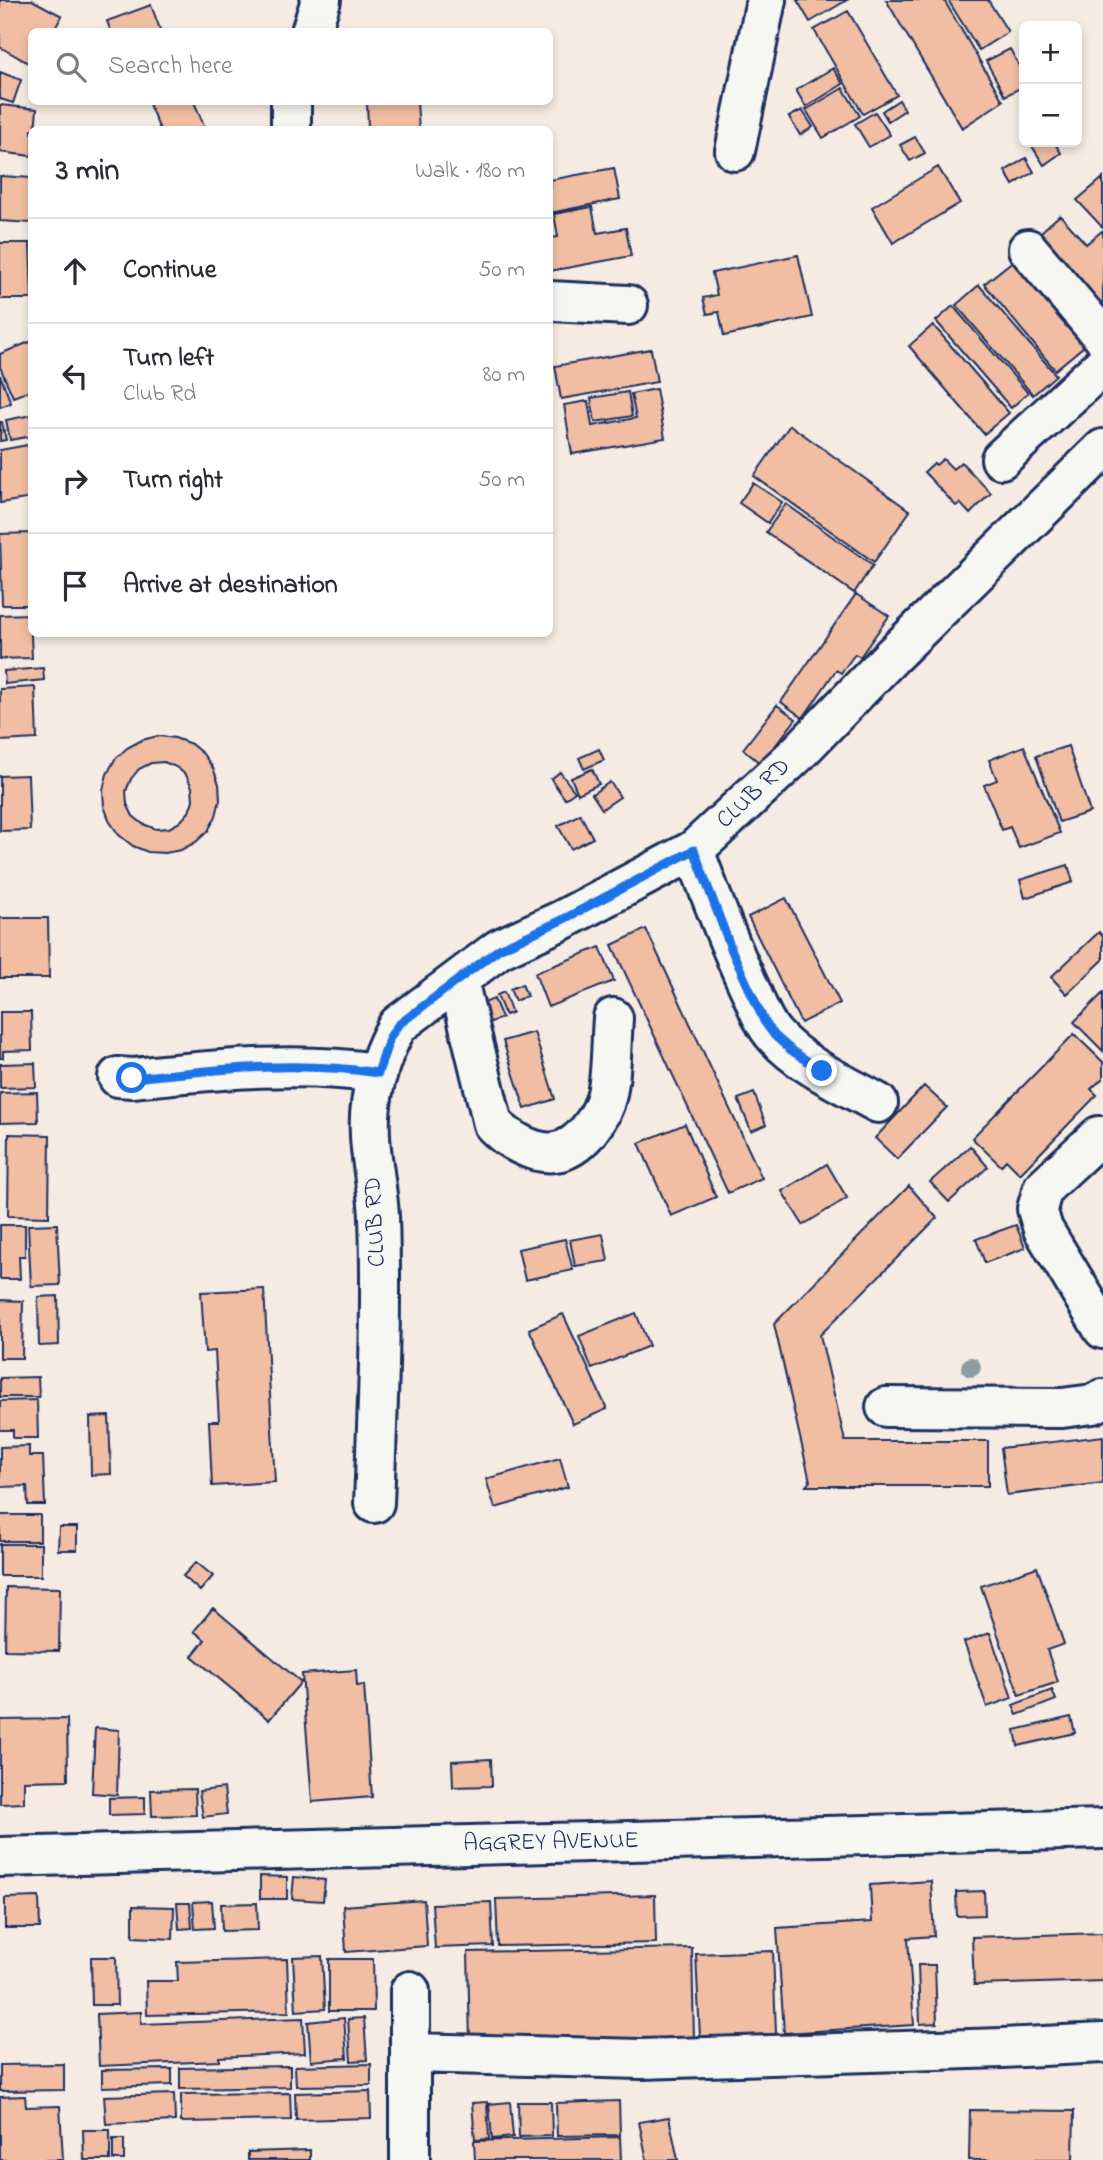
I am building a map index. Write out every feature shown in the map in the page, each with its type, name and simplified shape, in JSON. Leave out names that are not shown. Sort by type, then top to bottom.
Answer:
[{"type":"street","points":[[312,28],[321,0]]},
{"type":"street","points":[[735,151],[766,0]]},
{"type":"street","points":[[291,105],[291,126]]},
{"type":"street","points":[[1028,249],[1103,337]]},
{"type":"street","points":[[553,301],[628,305]]},
{"type":"street","points":[[1001,459],[1103,365]]},
{"type":"street","name":"CLUB RD","points":[[374,1503],[381,1351],[379,1213],[370,1142],[371,1105],[390,1037],[398,1025],[499,949],[562,920],[694,850],[797,754],[892,656],[1103,449]]},
{"type":"street","points":[[694,850],[732,951],[764,1021],[775,1036],[791,1050],[878,1103]]},
{"type":"street","points":[[458,980],[493,1125],[505,1137],[531,1148],[555,1152],[570,1146],[583,1136],[597,1118],[607,1094],[613,1018]]},
{"type":"street","points":[[118,1077],[263,1066],[340,1067],[378,1073]]},
{"type":"street","points":[[1103,1136],[1099,1136],[1043,1188],[1037,1209],[1042,1230],[1103,1329]]},
{"type":"street","points":[[886,1407],[1062,1408],[1093,1404],[1103,1399]]},
{"type":"street","name":"AGGREY AVENUE","points":[[0,1857],[1103,1829]]},
{"type":"street","points":[[410,1990],[411,2160]]},
{"type":"street","points":[[410,2053],[641,2059],[1103,2043]]},
{"type":"building","points":[[0,0],[32,0],[62,16],[55,28],[28,28],[28,63],[0,47]]},
{"type":"building","points":[[797,0],[847,0],[810,22]]},
{"type":"building","points":[[886,0],[944,0],[1003,101],[962,128]]},
{"type":"building","points":[[948,0],[988,0],[1008,32],[979,50]]},
{"type":"building","points":[[151,5],[160,28],[110,28],[107,21]]},
{"type":"building","points":[[848,11],[897,95],[863,114],[814,30]]},
{"type":"building","points":[[1010,49],[1019,66],[1019,89],[1005,96],[986,61]]},
{"type":"building","points":[[833,68],[843,84],[806,107],[796,90]]},
{"type":"building","points":[[0,72],[21,80],[13,103],[0,99]]},
{"type":"building","points":[[843,88],[860,116],[823,138],[806,110]]},
{"type":"building","points":[[899,100],[905,110],[888,121],[882,111]]},
{"type":"building","points":[[0,105],[37,109],[35,126],[28,126],[28,156],[0,152]]},
{"type":"building","points":[[149,105],[195,105],[204,126],[158,126]]},
{"type":"building","points":[[367,105],[417,105],[419,126],[368,126]]},
{"type":"building","points":[[802,110],[813,127],[800,135],[789,117]]},
{"type":"building","points":[[875,112],[890,135],[869,147],[855,124]]},
{"type":"building","points":[[915,137],[925,153],[910,161],[900,145]]},
{"type":"building","points":[[1033,147],[1057,147],[1061,153],[1044,165]]},
{"type":"building","points":[[1026,158],[1034,172],[1013,185],[1005,171]]},
{"type":"building","points":[[938,167],[960,203],[893,243],[872,207]]},
{"type":"building","points":[[614,168],[620,199],[553,212],[553,179]]},
{"type":"building","points":[[0,176],[28,178],[28,223],[0,221]]},
{"type":"building","points":[[1103,178],[1103,228],[1077,200]]},
{"type":"building","points":[[592,207],[597,233],[626,228],[631,256],[553,270],[553,238],[558,237],[554,214]]},
{"type":"building","points":[[1060,215],[1086,244],[1103,230],[1103,319],[1033,239]]},
{"type":"building","points":[[0,243],[28,243],[28,299],[0,299]]},
{"type":"building","points":[[798,255],[812,317],[724,336],[719,312],[707,314],[703,298],[717,295],[712,273]]},
{"type":"building","points":[[1019,256],[1090,341],[1055,370],[984,284]]},
{"type":"building","points":[[979,285],[1056,375],[1033,395],[956,305]]},
{"type":"building","points":[[953,306],[1028,393],[1011,408],[936,321]]},
{"type":"building","points":[[933,325],[1009,413],[984,434],[909,346]]},
{"type":"building","points":[[28,343],[28,391],[13,397],[0,367],[0,354]]},
{"type":"building","points":[[651,349],[657,382],[561,399],[555,366]]},
{"type":"building","points":[[0,375],[11,403],[0,407]]},
{"type":"building","points":[[656,389],[665,438],[572,454],[564,405],[588,401],[592,426],[636,418],[631,394]]},
{"type":"building","points":[[628,392],[632,416],[595,422],[591,398]]},
{"type":"building","points":[[28,416],[28,437],[10,440],[6,420]]},
{"type":"building","points":[[0,422],[6,440],[0,441]]},
{"type":"building","points":[[790,425],[910,511],[874,562],[754,476]]},
{"type":"building","points":[[28,445],[28,499],[0,503],[0,450]]},
{"type":"building","points":[[943,459],[953,469],[961,462],[991,493],[970,514],[960,503],[956,506],[924,472]]},
{"type":"building","points":[[753,483],[782,502],[768,523],[739,503]]},
{"type":"building","points":[[786,504],[873,565],[854,593],[766,532]]},
{"type":"building","points":[[28,533],[28,605],[2,605],[0,534]]},
{"type":"building","points":[[856,594],[889,616],[860,657],[855,654],[841,673],[836,670],[803,718],[781,702]]},
{"type":"building","points":[[28,614],[32,658],[0,659],[0,615]]},
{"type":"building","points":[[43,668],[44,680],[5,684],[4,671]]},
{"type":"building","points":[[35,687],[37,739],[0,741],[0,689]]},
{"type":"building","points":[[777,705],[796,719],[761,764],[743,749]]},
{"type":"building","points":[[158,736],[191,744],[213,768],[219,784],[220,800],[208,831],[181,850],[148,852],[133,846],[119,835],[104,806],[103,790],[115,759],[142,740]],"holes":[[[164,762],[186,775],[192,787],[193,800],[189,812],[180,822],[169,828],[156,829],[143,824],[133,816],[127,804],[126,791],[131,779],[139,769],[151,763]]]},
{"type":"building","points":[[1024,746],[1060,833],[1019,848],[1010,827],[1002,830],[984,785],[997,780],[989,760]]},
{"type":"building","points":[[1068,746],[1090,812],[1059,822],[1036,756]]},
{"type":"building","points":[[599,749],[604,760],[584,769],[579,758]]},
{"type":"building","points":[[592,769],[599,784],[578,794],[571,778]]},
{"type":"building","points":[[560,772],[575,792],[565,799],[551,779]]},
{"type":"building","points":[[28,775],[30,830],[0,831],[0,776]]},
{"type":"building","points":[[610,782],[620,797],[602,809],[592,794]]},
{"type":"building","points":[[580,814],[593,838],[571,849],[558,826]]},
{"type":"building","points":[[1068,865],[1073,882],[1025,898],[1020,880]]},
{"type":"building","points":[[786,898],[840,1003],[801,1023],[748,917]]},
{"type":"building","points":[[0,918],[48,918],[49,978],[0,978]]},
{"type":"building","points":[[646,929],[762,1178],[728,1193],[612,945]]},
{"type":"building","points":[[1099,932],[1103,937],[1103,960],[1067,994],[1051,977]]},
{"type":"building","points":[[600,947],[614,981],[548,1007],[535,973]]},
{"type":"building","points":[[522,984],[527,996],[515,1001],[510,989]]},
{"type":"building","points":[[504,992],[512,1013],[505,1015],[497,995]]},
{"type":"building","points":[[1103,993],[1103,1051],[1074,1022]]},
{"type":"building","points":[[494,999],[502,1018],[488,1023],[481,1004]]},
{"type":"building","points":[[0,1012],[31,1012],[32,1050],[3,1051],[3,1058],[0,1058]]},
{"type":"building","points":[[534,1032],[555,1099],[525,1109],[503,1041]]},
{"type":"building","points":[[1074,1034],[1103,1062],[1103,1078],[1091,1089],[1097,1095],[1020,1174],[1006,1160],[1001,1166],[972,1138]]},
{"type":"building","points":[[35,1063],[36,1087],[0,1088],[0,1064]]},
{"type":"building","points":[[924,1086],[947,1107],[897,1159],[875,1138]]},
{"type":"building","points":[[37,1092],[38,1122],[0,1123],[0,1093]]},
{"type":"building","points":[[754,1093],[766,1125],[751,1131],[738,1099]]},
{"type":"building","points":[[685,1124],[716,1197],[671,1216],[639,1143]]},
{"type":"building","points":[[9,1134],[50,1135],[49,1217],[8,1216]]},
{"type":"building","points":[[970,1146],[988,1167],[949,1202],[930,1182]]},
{"type":"building","points":[[827,1164],[847,1198],[803,1225],[782,1191]]},
{"type":"building","points":[[909,1186],[937,1218],[820,1335],[845,1441],[988,1441],[988,1486],[806,1486],[810,1481],[774,1324]]},
{"type":"building","points":[[57,1224],[60,1285],[31,1286],[28,1225]]},
{"type":"building","points":[[0,1225],[25,1225],[25,1256],[19,1256],[20,1279],[0,1279]]},
{"type":"building","points":[[1016,1225],[1025,1248],[985,1263],[976,1239]]},
{"type":"building","points":[[603,1234],[608,1261],[575,1266],[570,1240]]},
{"type":"building","points":[[565,1239],[573,1270],[525,1280],[518,1249]]},
{"type":"building","points":[[264,1289],[275,1482],[212,1486],[209,1421],[219,1421],[215,1351],[205,1352],[201,1292]]},
{"type":"building","points":[[58,1296],[59,1345],[39,1346],[38,1297]]},
{"type":"building","points":[[0,1300],[23,1301],[22,1358],[0,1358]]},
{"type":"building","points":[[636,1313],[649,1346],[592,1369],[579,1336]]},
{"type":"building","points":[[563,1314],[607,1409],[573,1424],[529,1329]]},
{"type":"building","points":[[38,1377],[39,1397],[0,1397],[0,1378]]},
{"type":"building","points":[[37,1400],[38,1438],[13,1438],[13,1430],[0,1430],[0,1401]]},
{"type":"building","points":[[109,1416],[111,1474],[91,1475],[90,1417]]},
{"type":"building","points":[[1103,1436],[1103,1483],[1007,1495],[1001,1448]]},
{"type":"building","points":[[29,1446],[29,1456],[43,1456],[45,1505],[28,1505],[27,1486],[0,1487],[0,1447]]},
{"type":"building","points":[[560,1458],[568,1487],[495,1508],[486,1479]]},
{"type":"building","points":[[0,1515],[40,1515],[40,1541],[0,1541]]},
{"type":"building","points":[[59,1527],[77,1527],[77,1550],[58,1550]]},
{"type":"building","points":[[0,1544],[41,1544],[41,1576],[0,1576]]},
{"type":"building","points":[[196,1562],[213,1576],[200,1591],[183,1576]]},
{"type":"building","points":[[1037,1567],[1064,1644],[1047,1650],[1058,1682],[1019,1695],[981,1586]]},
{"type":"building","points":[[6,1587],[60,1588],[59,1651],[5,1650]]},
{"type":"building","points":[[213,1608],[301,1682],[269,1720],[192,1656],[205,1640],[194,1631]]},
{"type":"building","points":[[990,1633],[1012,1698],[987,1707],[964,1642]]},
{"type":"building","points":[[356,1670],[357,1686],[364,1685],[372,1797],[312,1802],[302,1674]]},
{"type":"building","points":[[1052,1690],[1056,1700],[1017,1715],[1013,1705]]},
{"type":"building","points":[[1071,1717],[1075,1733],[1018,1746],[1015,1730]]},
{"type":"building","points":[[67,1719],[68,1780],[24,1781],[24,1803],[0,1804],[0,1720]]},
{"type":"building","points":[[95,1728],[119,1730],[117,1795],[92,1793]]},
{"type":"building","points":[[491,1759],[492,1786],[453,1787],[452,1761]]},
{"type":"building","points":[[224,1788],[227,1814],[203,1817],[199,1791]]},
{"type":"building","points":[[195,1789],[196,1815],[152,1816],[151,1790]]},
{"type":"building","points":[[145,1797],[145,1814],[109,1815],[109,1798]]},
{"type":"building","points":[[260,1876],[287,1877],[287,1899],[260,1899]]},
{"type":"building","points":[[294,1877],[325,1880],[323,1901],[292,1899]]},
{"type":"building","points":[[931,1881],[934,1936],[908,1938],[914,2025],[784,2033],[777,1928],[872,1922],[870,1885]]},
{"type":"building","points":[[984,1891],[985,1915],[957,1916],[956,1892]]},
{"type":"building","points":[[655,1895],[656,1943],[498,1946],[496,1899]]},
{"type":"building","points":[[39,1897],[40,1928],[5,1928],[5,1898]]},
{"type":"building","points":[[424,1900],[427,1946],[346,1952],[343,1906]]},
{"type":"building","points":[[212,1901],[214,1928],[195,1929],[193,1902]]},
{"type":"building","points":[[491,1902],[493,1946],[435,1948],[432,1904]]},
{"type":"building","points":[[177,1903],[190,1903],[192,1928],[179,1929]]},
{"type":"building","points":[[257,1903],[258,1930],[222,1931],[221,1904]]},
{"type":"building","points":[[133,1906],[174,1907],[173,1939],[133,1937]]},
{"type":"building","points":[[1103,1933],[1103,1981],[974,1985],[972,1937]]},
{"type":"building","points":[[692,1948],[694,2041],[470,2045],[468,1952]]},
{"type":"building","points":[[773,1951],[776,2034],[700,2037],[696,1954]]},
{"type":"building","points":[[322,1956],[325,2009],[296,2011],[293,1957]]},
{"type":"building","points":[[91,1957],[116,1957],[117,2005],[92,2005]]},
{"type":"building","points":[[287,1959],[289,2012],[147,2015],[146,1981],[178,1981],[177,1962]]},
{"type":"building","points":[[329,1959],[373,1959],[374,2011],[329,2011]]},
{"type":"building","points":[[918,1965],[935,1965],[937,2023],[920,2024]]},
{"type":"building","points":[[141,2012],[141,2024],[303,2018],[305,2053],[219,2057],[219,2061],[99,2066],[97,2014]]},
{"type":"building","points":[[344,2018],[347,2058],[311,2061],[308,2022]]},
{"type":"building","points":[[364,2018],[367,2060],[351,2061],[348,2019]]},
{"type":"building","points":[[64,2064],[64,2090],[0,2091],[0,2065]]},
{"type":"building","points":[[371,2064],[371,2085],[296,2086],[295,2066]]},
{"type":"building","points":[[290,2066],[290,2087],[180,2089],[180,2068]]},
{"type":"building","points":[[172,2069],[172,2085],[102,2087],[102,2070]]},
{"type":"building","points":[[370,2091],[371,2118],[296,2120],[295,2093]]},
{"type":"building","points":[[290,2093],[291,2120],[181,2122],[181,2094]]},
{"type":"building","points":[[174,2094],[175,2121],[106,2124],[104,2096]]},
{"type":"building","points":[[25,2096],[26,2107],[60,2106],[63,2160],[0,2160],[0,2097]]},
{"type":"building","points":[[619,2101],[620,2135],[557,2136],[556,2103]]},
{"type":"building","points":[[487,2102],[489,2139],[475,2140],[472,2103]]},
{"type":"building","points":[[510,2102],[513,2137],[492,2139],[489,2104]]},
{"type":"building","points":[[518,2102],[551,2102],[552,2136],[519,2137]]},
{"type":"building","points":[[970,2110],[1074,2111],[1073,2160],[969,2160]]},
{"type":"building","points":[[669,2117],[678,2160],[647,2160],[639,2122]]},
{"type":"building","points":[[83,2130],[110,2130],[110,2160],[84,2160]]},
{"type":"building","points":[[620,2137],[621,2160],[475,2160],[474,2141]]},
{"type":"building","points":[[113,2139],[124,2139],[124,2160],[113,2160]]},
{"type":"building","points":[[310,2150],[310,2160],[248,2160],[248,2152]]},
{"type":"route","points":[[132,1078],[263,1066],[340,1067],[378,1073],[390,1037],[398,1025],[499,949],[562,920],[694,850],[732,951],[764,1021],[775,1036],[791,1050],[822,1071]]}]
